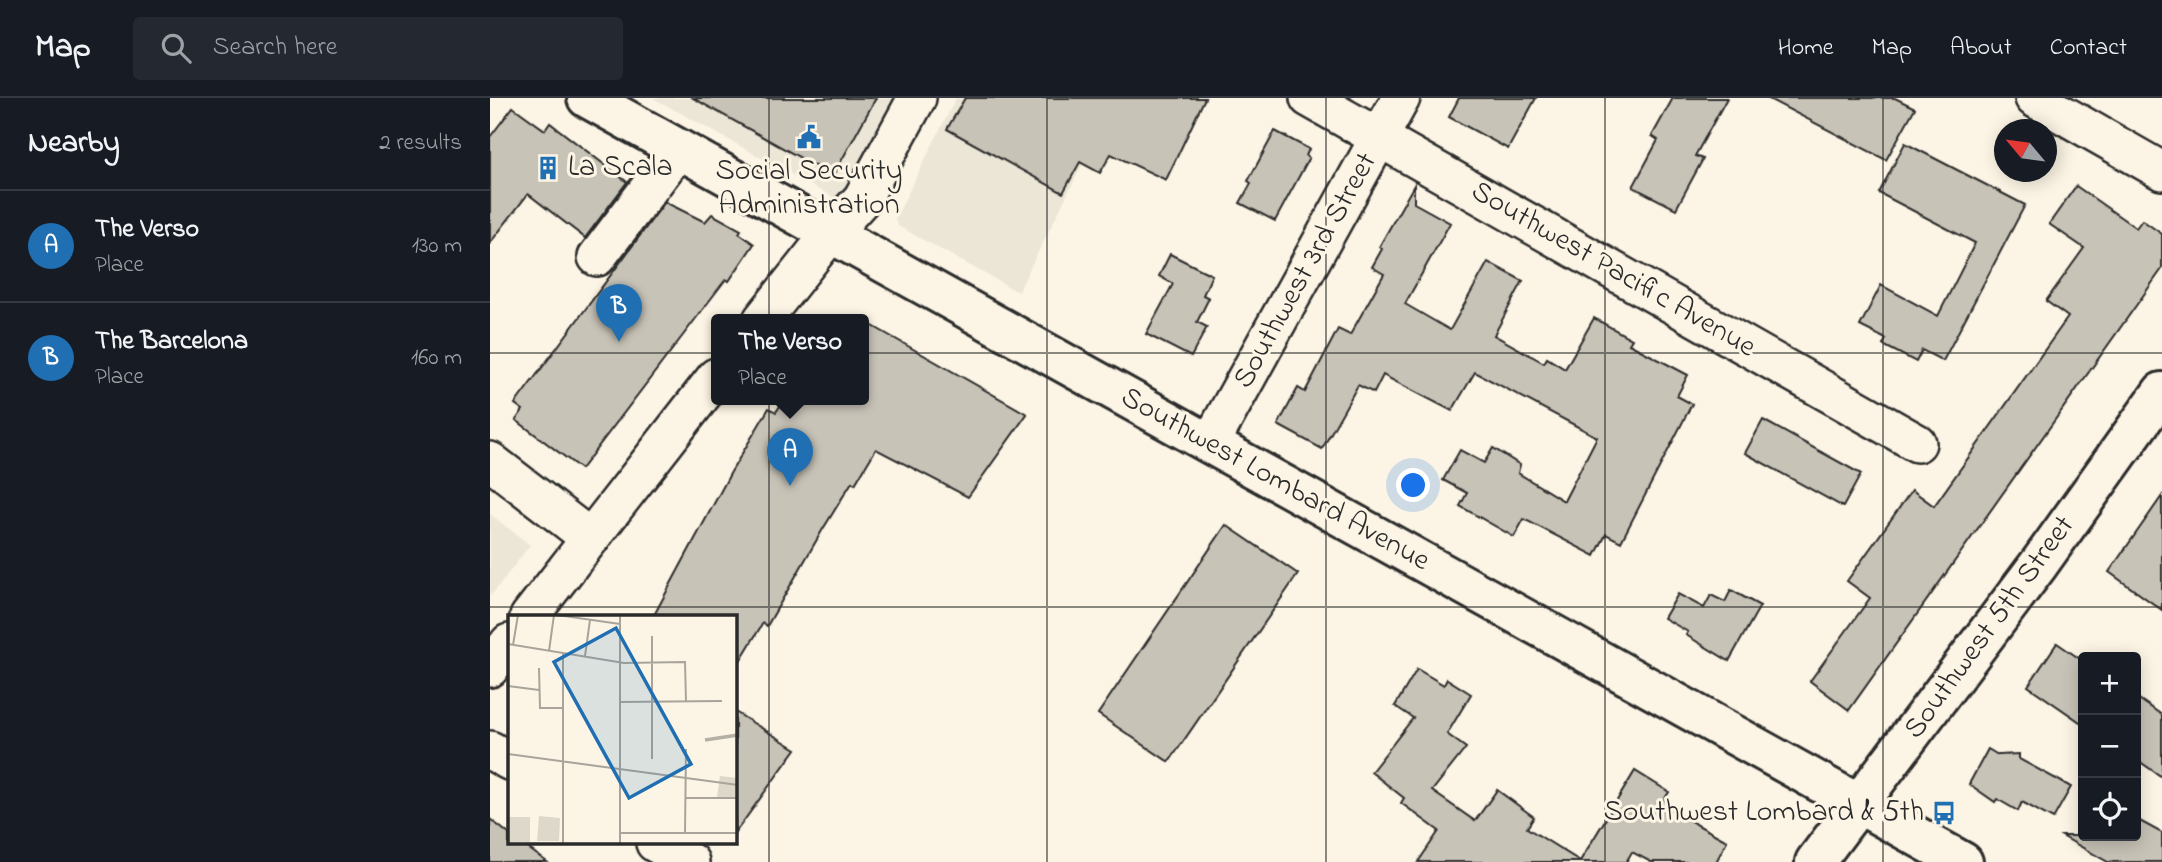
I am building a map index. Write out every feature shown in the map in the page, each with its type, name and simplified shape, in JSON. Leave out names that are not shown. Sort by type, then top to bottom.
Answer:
[{"type":"street","name":"Southwest Lombard Avenue","points":[[587,98],[1964,862]]},
{"type":"street","points":[[767,314],[831,233],[862,199],[917,98]]},
{"type":"street","name":"Southwest Pacific Avenue","points":[[1309,98],[1917,443]]},
{"type":"street","name":"Southwest 3rd Street","points":[[1210,444],[1401,98]]},
{"type":"street","points":[[2034,98],[2162,171]]},
{"type":"street","points":[[597,257],[679,149]]},
{"type":"street","points":[[531,615],[711,383]]},
{"type":"street","name":"Southwest 5th Street","points":[[1815,862],[2039,564],[2162,392]]},
{"type":"street","points":[[490,461],[590,538]]},
{"type":"street","points":[[490,668],[508,644]]},
{"type":"street","points":[[490,750],[508,760]]},
{"type":"street","points":[[657,844],[690,862]]},
{"type":"shaded area","points":[[653,98],[898,98],[845,204]]},
{"type":"shaded area","points":[[956,98],[1098,98],[1112,106],[1018,292],[898,226],[895,219]]},
{"type":"shaded area","points":[[490,514],[530,545],[490,597]]},
{"type":"building","name":"Social Security Administration","points":[[693,98],[876,98],[833,176]]},
{"type":"building","points":[[965,98],[1205,98],[1166,180],[1111,154],[1100,173],[1080,162],[1063,193],[947,129]]},
{"type":"building","points":[[1459,98],[1536,98],[1508,149],[1449,117]]},
{"type":"building","points":[[1673,98],[1727,98],[1695,156],[1703,159],[1676,209],[1633,187],[1658,140],[1652,136]]},
{"type":"building","points":[[1767,98],[1895,98],[1915,108],[1886,160]]},
{"type":"building","name":"La Scala","points":[[513,107],[545,130],[550,123],[627,182],[585,238],[528,194],[490,243],[490,137]]},
{"type":"building","points":[[1275,131],[1309,149],[1306,156],[1309,158],[1275,221],[1240,203],[1251,183],[1248,181]]},
{"type":"building","points":[[1905,143],[2025,205],[1943,361],[1922,350],[1916,362],[1883,345],[1886,339],[1860,326],[1881,285],[1938,316],[1975,243],[1879,193]]},
{"type":"building","points":[[1414,185],[1414,203],[1450,223],[1405,304],[1450,330],[1488,262],[1523,281],[1494,335],[1544,363],[1547,358],[1565,369],[1594,318],[1632,339],[1629,344],[1688,375],[1677,396],[1692,404],[1621,542],[1606,534],[1595,556],[1524,519],[1514,537],[1460,506],[1467,493],[1443,480],[1460,450],[1484,463],[1493,448],[1520,465],[1518,473],[1564,501],[1597,437],[1475,372],[1452,411],[1383,375],[1374,393],[1358,385],[1322,449],[1278,425],[1298,388],[1305,392],[1338,329],[1350,335],[1384,274],[1372,267],[1382,249],[1379,247]]},
{"type":"building","points":[[2076,186],[2136,228],[2142,220],[2162,234],[2162,269],[1849,710],[1810,681],[1870,598],[1847,581],[1912,490],[1934,506],[2068,317],[2046,301],[2084,248],[2049,224]]},
{"type":"building","points":[[665,202],[705,222],[712,214],[741,230],[739,233],[754,244],[729,281],[726,279],[581,469],[516,420],[523,410],[515,404]]},
{"type":"building","points":[[1170,254],[1212,275],[1203,295],[1209,298],[1197,322],[1207,327],[1191,357],[1146,334],[1173,284],[1159,276]]},
{"type":"building","points":[[869,324],[1027,414],[968,497],[876,449],[823,529],[767,626],[763,623],[737,666],[737,615],[654,615],[731,472],[769,408],[776,412],[781,405],[869,405]]},
{"type":"building","points":[[1763,420],[1861,474],[1843,507],[1745,453]]},
{"type":"building","points":[[2162,496],[2162,610],[2109,572]]},
{"type":"building","points":[[1226,525],[1298,574],[1169,762],[1098,714]]},
{"type":"building","points":[[1731,590],[1760,606],[1729,661],[1664,618],[1678,594],[1704,608],[1711,595],[1725,602]]},
{"type":"building","points":[[2057,643],[2078,658],[2078,721],[2028,686]]},
{"type":"building","points":[[1417,669],[1444,685],[1447,679],[1471,694],[1447,734],[1466,748],[1432,791],[1475,821],[1497,790],[1534,817],[1527,828],[1580,861],[1635,771],[1669,792],[1661,805],[1727,841],[1716,862],[1651,862],[1632,852],[1626,862],[1418,862],[1439,831],[1401,803],[1404,798],[1371,772],[1413,718],[1395,706]]},
{"type":"building","points":[[2141,700],[2162,715],[2162,777],[2141,762]]},
{"type":"building","points":[[737,713],[796,749],[737,830]]},
{"type":"building","points":[[1988,749],[1998,755],[2019,754],[2019,759],[2071,787],[2053,819],[2022,802],[2018,811],[1997,799],[1995,802],[1969,784]]},
{"type":"building","points":[[490,819],[508,833],[508,844],[522,844],[547,862],[490,862]]},
{"type":"building","points":[[2141,822],[2162,833],[2162,862],[2108,862],[2062,836],[2078,836],[2078,841],[2141,841]]},
{"type":"place","name":"Social Security Administration","points":[[809,137]]},
{"type":"place","name":"La Scala","points":[[548,168]]},
{"type":"place","name":"The Barcelona","points":[[619,342]]},
{"type":"place","name":"The Verso","points":[[790,486]]},
{"type":"place","name":"Southwest Lombard & 5th","points":[[1944,813]]}]
